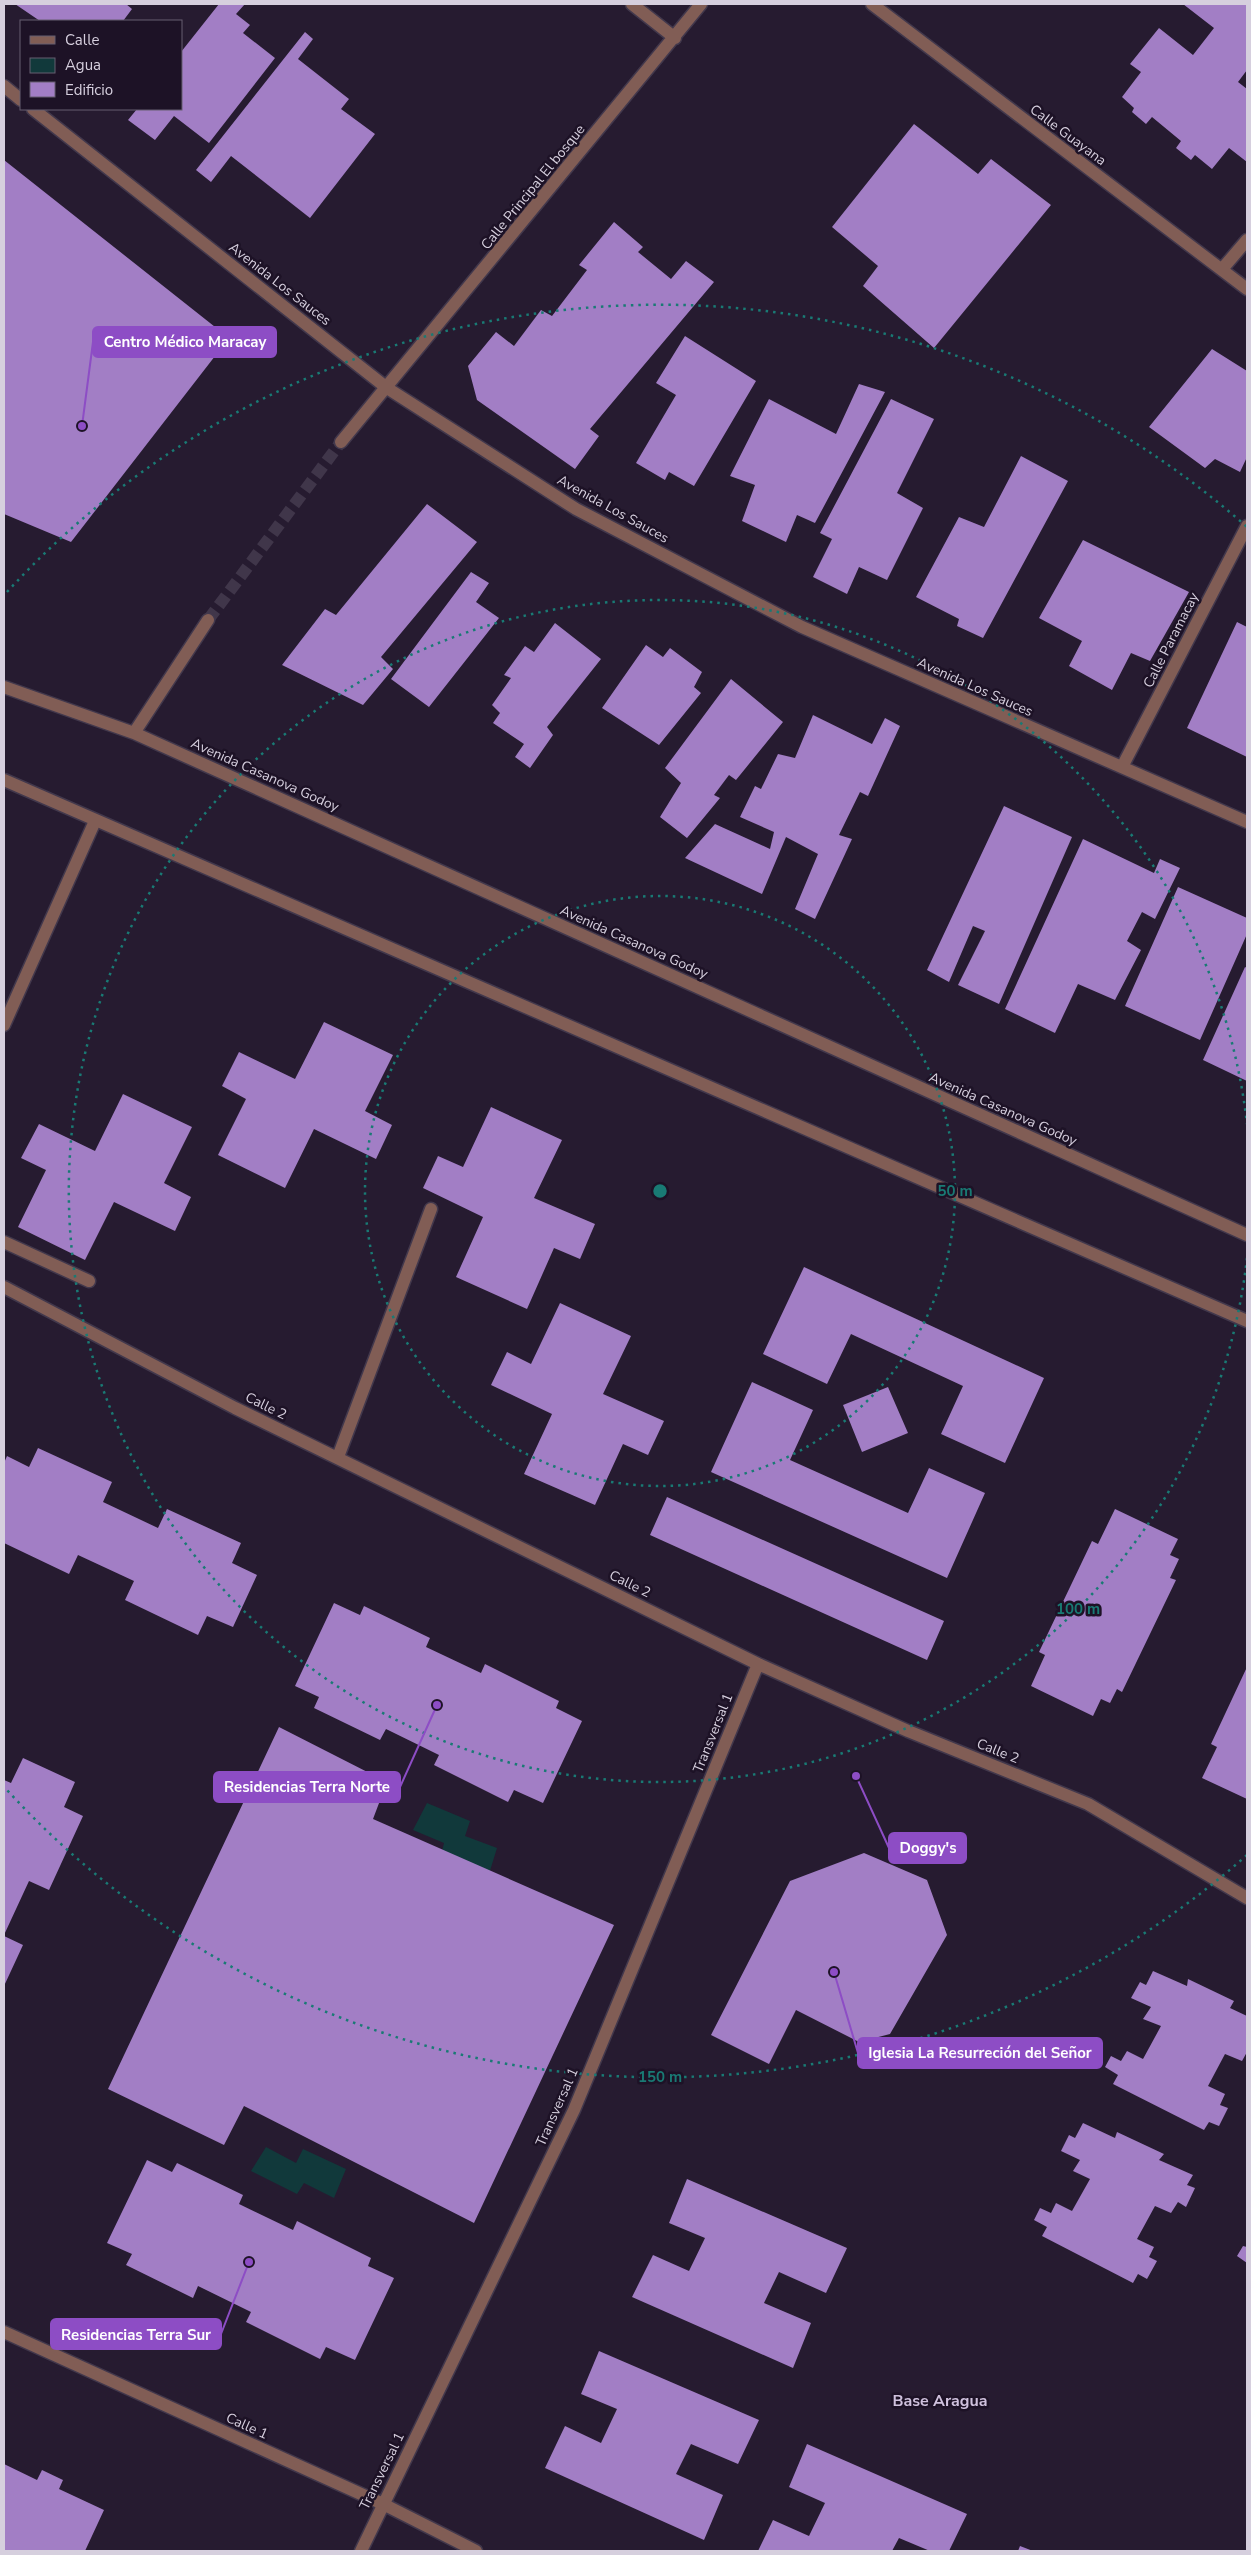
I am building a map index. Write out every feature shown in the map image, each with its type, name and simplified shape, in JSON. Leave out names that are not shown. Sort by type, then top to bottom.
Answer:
[{"type":"street","points":[[632,4],[675,38]]},
{"type":"street","name":"Calle Principal El bosque","points":[[341,442],[675,38],[701,4]]},
{"type":"street","name":"Calle Guayana","points":[[872,4],[990,96],[1223,268],[1247,289]]},
{"type":"street","points":[[4,86],[20,99]]},
{"type":"street","name":"Avenida Los Sauces","points":[[34,110],[387,388],[576,509],[794,622],[1247,822]]},
{"type":"street","points":[[1223,268],[1247,240]]},
{"type":"street","name":"Calle Paramacay","points":[[1122,767],[1247,526]]},
{"type":"street","points":[[134,732],[208,620]]},
{"type":"street","name":"Avenida Casanova Godoy","points":[[4,687],[134,732],[1247,1235]]},
{"type":"street","points":[[4,780],[1247,1321]]},
{"type":"street","points":[[4,1025],[95,821]]},
{"type":"street","points":[[338,1457],[431,1209]]},
{"type":"street","points":[[4,1242],[89,1281]]},
{"type":"street","name":"Calle 2","points":[[4,1287],[235,1408],[758,1664],[908,1731],[1088,1804],[1247,1898]]},
{"type":"street","name":"Transversal 1","points":[[361,2551],[574,2110],[758,1664]]},
{"type":"street","name":"Calle 1","points":[[4,2332],[383,2504],[476,2551]]},
{"type":"water","points":[[427,1803],[470,1821],[465,1836],[497,1848],[489,1874],[441,1856],[444,1843],[413,1830]]},
{"type":"water","points":[[266,2147],[296,2163],[303,2149],[346,2169],[334,2198],[304,2183],[297,2194],[251,2171]]},
{"type":"building","points":[[15,4],[126,4],[132,9],[124,20],[39,20]]},
{"type":"building","points":[[219,4],[245,4],[236,14],[250,25],[243,33],[275,58],[209,143],[174,116],[155,140],[128,120],[136,110],[182,110],[182,51]]},
{"type":"building","points":[[1183,4],[1247,4],[1247,70],[1238,82],[1247,89],[1247,162],[1229,148],[1212,169],[1195,155],[1191,160],[1176,148],[1181,141],[1152,117],[1146,124],[1132,112],[1134,108],[1122,97],[1141,72],[1130,64],[1159,28],[1193,55],[1214,28]]},
{"type":"building","points":[[305,32],[313,39],[298,59],[349,99],[341,109],[375,134],[310,218],[231,156],[211,182],[196,170]]},
{"type":"building","points":[[914,124],[978,174],[991,159],[1051,205],[934,348],[863,286],[878,266],[832,227]]},
{"type":"building","points":[[4,160],[229,338],[71,542],[4,514]]},
{"type":"building","points":[[614,222],[643,247],[638,252],[671,279],[686,261],[714,282],[590,429],[599,436],[575,469],[477,400],[468,366],[496,332],[514,346],[541,310],[552,316],[587,270],[579,265]]},
{"type":"building","points":[[685,336],[756,381],[694,486],[669,472],[665,480],[636,463],[676,395],[656,383]]},
{"type":"building","points":[[1212,349],[1247,371],[1247,457],[1240,472],[1215,459],[1205,468],[1149,427]]},
{"type":"building","points":[[859,384],[885,392],[815,523],[797,515],[786,542],[742,521],[755,485],[730,476],[769,399],[836,434]]},
{"type":"building","points":[[891,399],[934,419],[897,493],[923,508],[887,580],[859,567],[847,594],[813,577],[832,539],[820,533]]},
{"type":"building","points":[[1021,456],[1068,481],[983,638],[957,626],[959,619],[916,597],[959,517],[984,527]]},
{"type":"building","points":[[427,504],[477,542],[381,657],[393,669],[363,705],[282,665],[325,609],[336,615]]},
{"type":"building","points":[[1083,540],[1189,592],[1150,661],[1131,653],[1112,690],[1069,666],[1082,641],[1039,618]]},
{"type":"building","points":[[471,572],[489,583],[476,602],[499,618],[429,707],[391,679]]},
{"type":"building","points":[[1237,622],[1247,627],[1247,757],[1187,728]]},
{"type":"building","points":[[555,623],[601,659],[547,727],[553,735],[530,768],[515,757],[524,744],[493,723],[500,713],[492,705],[511,678],[504,675],[525,646],[534,652]]},
{"type":"building","points":[[646,645],[663,657],[670,648],[702,672],[694,687],[701,693],[659,745],[602,708]]},
{"type":"building","points":[[731,679],[783,722],[736,780],[729,775],[714,795],[720,798],[687,838],[660,817],[681,783],[665,768]]},
{"type":"building","points":[[813,715],[872,744],[885,718],[900,726],[868,796],[860,792],[839,835],[852,839],[815,919],[795,909],[818,854],[786,837],[762,894],[685,858],[715,824],[770,849],[774,832],[740,817],[755,786],[761,789],[778,754],[795,758]]},
{"type":"building","points":[[1004,806],[1072,837],[999,1004],[958,985],[985,931],[973,926],[949,982],[927,970]]},
{"type":"building","points":[[1083,839],[1154,873],[1160,859],[1180,868],[1155,919],[1142,912],[1127,941],[1141,950],[1115,1000],[1078,984],[1055,1033],[1005,1009]]},
{"type":"building","points":[[1178,887],[1247,918],[1247,934],[1200,1040],[1125,1006]]},
{"type":"building","points":[[1245,967],[1247,968],[1247,1081],[1203,1060]]},
{"type":"building","points":[[324,1022],[393,1055],[365,1111],[392,1125],[376,1159],[314,1129],[285,1188],[218,1155],[246,1099],[222,1086],[239,1052],[295,1079]]},
{"type":"building","points":[[123,1094],[192,1127],[164,1183],[191,1197],[175,1231],[114,1202],[85,1260],[18,1227],[46,1170],[21,1158],[39,1124],[95,1151]]},
{"type":"building","points":[[491,1107],[562,1140],[534,1198],[595,1224],[580,1259],[554,1248],[527,1309],[456,1277],[483,1217],[423,1188],[438,1156],[463,1167]]},
{"type":"building","points":[[804,1267],[1044,1378],[1005,1463],[941,1434],[963,1386],[851,1334],[827,1384],[763,1354]]},
{"type":"building","points":[[560,1303],[631,1336],[603,1394],[664,1421],[648,1455],[623,1444],[595,1505],[524,1474],[552,1414],[491,1385],[507,1352],[531,1364]]},
{"type":"building","points":[[752,1382],[813,1410],[790,1460],[908,1513],[929,1468],[985,1493],[947,1578],[711,1472]]},
{"type":"building","points":[[888,1387],[908,1433],[862,1452],[843,1405]]},
{"type":"building","points":[[38,1448],[112,1482],[103,1502],[158,1528],[167,1509],[241,1543],[232,1563],[257,1575],[233,1627],[207,1616],[198,1635],[125,1600],[134,1581],[78,1555],[69,1574],[4,1543],[4,1463],[7,1456],[29,1467]]},
{"type":"building","points":[[667,1497],[944,1621],[927,1660],[650,1535]]},
{"type":"building","points":[[1115,1509],[1178,1539],[1170,1555],[1179,1559],[1170,1578],[1176,1580],[1122,1692],[1117,1689],[1110,1703],[1101,1699],[1093,1716],[1031,1686],[1045,1655],[1039,1652],[1092,1541],[1098,1544]]},
{"type":"building","points":[[334,1603],[360,1615],[364,1606],[430,1638],[426,1647],[481,1673],[485,1664],[559,1701],[556,1708],[582,1721],[543,1803],[514,1790],[508,1802],[434,1765],[439,1755],[386,1729],[380,1740],[314,1708],[319,1697],[295,1686]]},
{"type":"building","points":[[1247,1667],[1247,1799],[1202,1778],[1217,1747],[1211,1744]]},
{"type":"building","points":[[279,1727],[387,1782],[373,1819],[614,1925],[474,2223],[244,2106],[224,2145],[108,2089]]},
{"type":"building","points":[[23,1758],[75,1782],[64,1807],[83,1816],[49,1890],[29,1881],[4,1935],[4,1780],[11,1783]]},
{"type":"building","points":[[864,1853],[927,1880],[947,1935],[890,2034],[859,2042],[796,2010],[769,2064],[711,2035],[790,1881]]},
{"type":"building","points":[[4,1936],[23,1945],[4,1986]]},
{"type":"building","points":[[1153,1971],[1187,1986],[1188,1979],[1234,2001],[1230,2008],[1247,2016],[1247,2052],[1242,2061],[1225,2054],[1208,2086],[1225,2094],[1220,2105],[1228,2108],[1219,2126],[1209,2122],[1204,2130],[1113,2084],[1118,2075],[1105,2067],[1111,2056],[1121,2061],[1127,2051],[1143,2059],[1161,2026],[1143,2019],[1151,2007],[1131,1998],[1140,1982],[1146,1985]]},
{"type":"building","points":[[1083,2123],[1115,2138],[1117,2132],[1164,2154],[1159,2160],[1193,2175],[1187,2185],[1195,2188],[1186,2207],[1178,2202],[1171,2213],[1155,2206],[1137,2239],[1154,2247],[1149,2257],[1157,2261],[1147,2279],[1138,2274],[1133,2283],[1042,2236],[1047,2227],[1034,2220],[1040,2208],[1051,2213],[1056,2203],[1072,2211],[1090,2179],[1073,2171],[1080,2160],[1061,2151],[1069,2135],[1075,2138]]},
{"type":"building","points":[[147,2160],[172,2172],[177,2163],[243,2195],[239,2204],[293,2230],[297,2221],[371,2258],[368,2266],[394,2278],[355,2360],[326,2347],[320,2359],[246,2322],[251,2312],[198,2286],[193,2298],[126,2265],[132,2254],[107,2243]]},
{"type":"building","points":[[687,2179],[847,2248],[826,2293],[779,2272],[764,2303],[811,2323],[793,2368],[632,2297],[653,2255],[689,2271],[705,2238],[669,2223]]},
{"type":"building","points":[[1243,2246],[1247,2247],[1247,2263],[1237,2256]]},
{"type":"building","points":[[599,2351],[759,2420],[738,2464],[691,2444],[676,2474],[723,2495],[704,2540],[545,2468],[565,2426],[601,2443],[617,2409],[581,2394]]},
{"type":"building","points":[[807,2444],[967,2514],[949,2551],[930,2551],[899,2538],[892,2551],[758,2551],[773,2520],[809,2536],[825,2503],[789,2487]]},
{"type":"building","points":[[4,2464],[37,2480],[42,2470],[63,2480],[59,2489],[104,2510],[85,2551],[4,2551]]},
{"type":"building","points":[[1020,2546],[1033,2551],[1018,2551]]},
{"type":"tunnel","points":[[208,620],[341,442]]},
{"type":"place","name":"Centro Médico Maracay","points":[[82,426]]},
{"type":"place","name":"Residencias Terra Norte","points":[[437,1705]]},
{"type":"place","name":"Doggy's","points":[[856,1776]]},
{"type":"place","name":"Iglesia La Resurreción del Señor","points":[[834,1972]]},
{"type":"place","name":"Residencias Terra Sur","points":[[249,2262]]},
{"type":"district","name":"Base Aragua","points":[[940,2401]]}]
